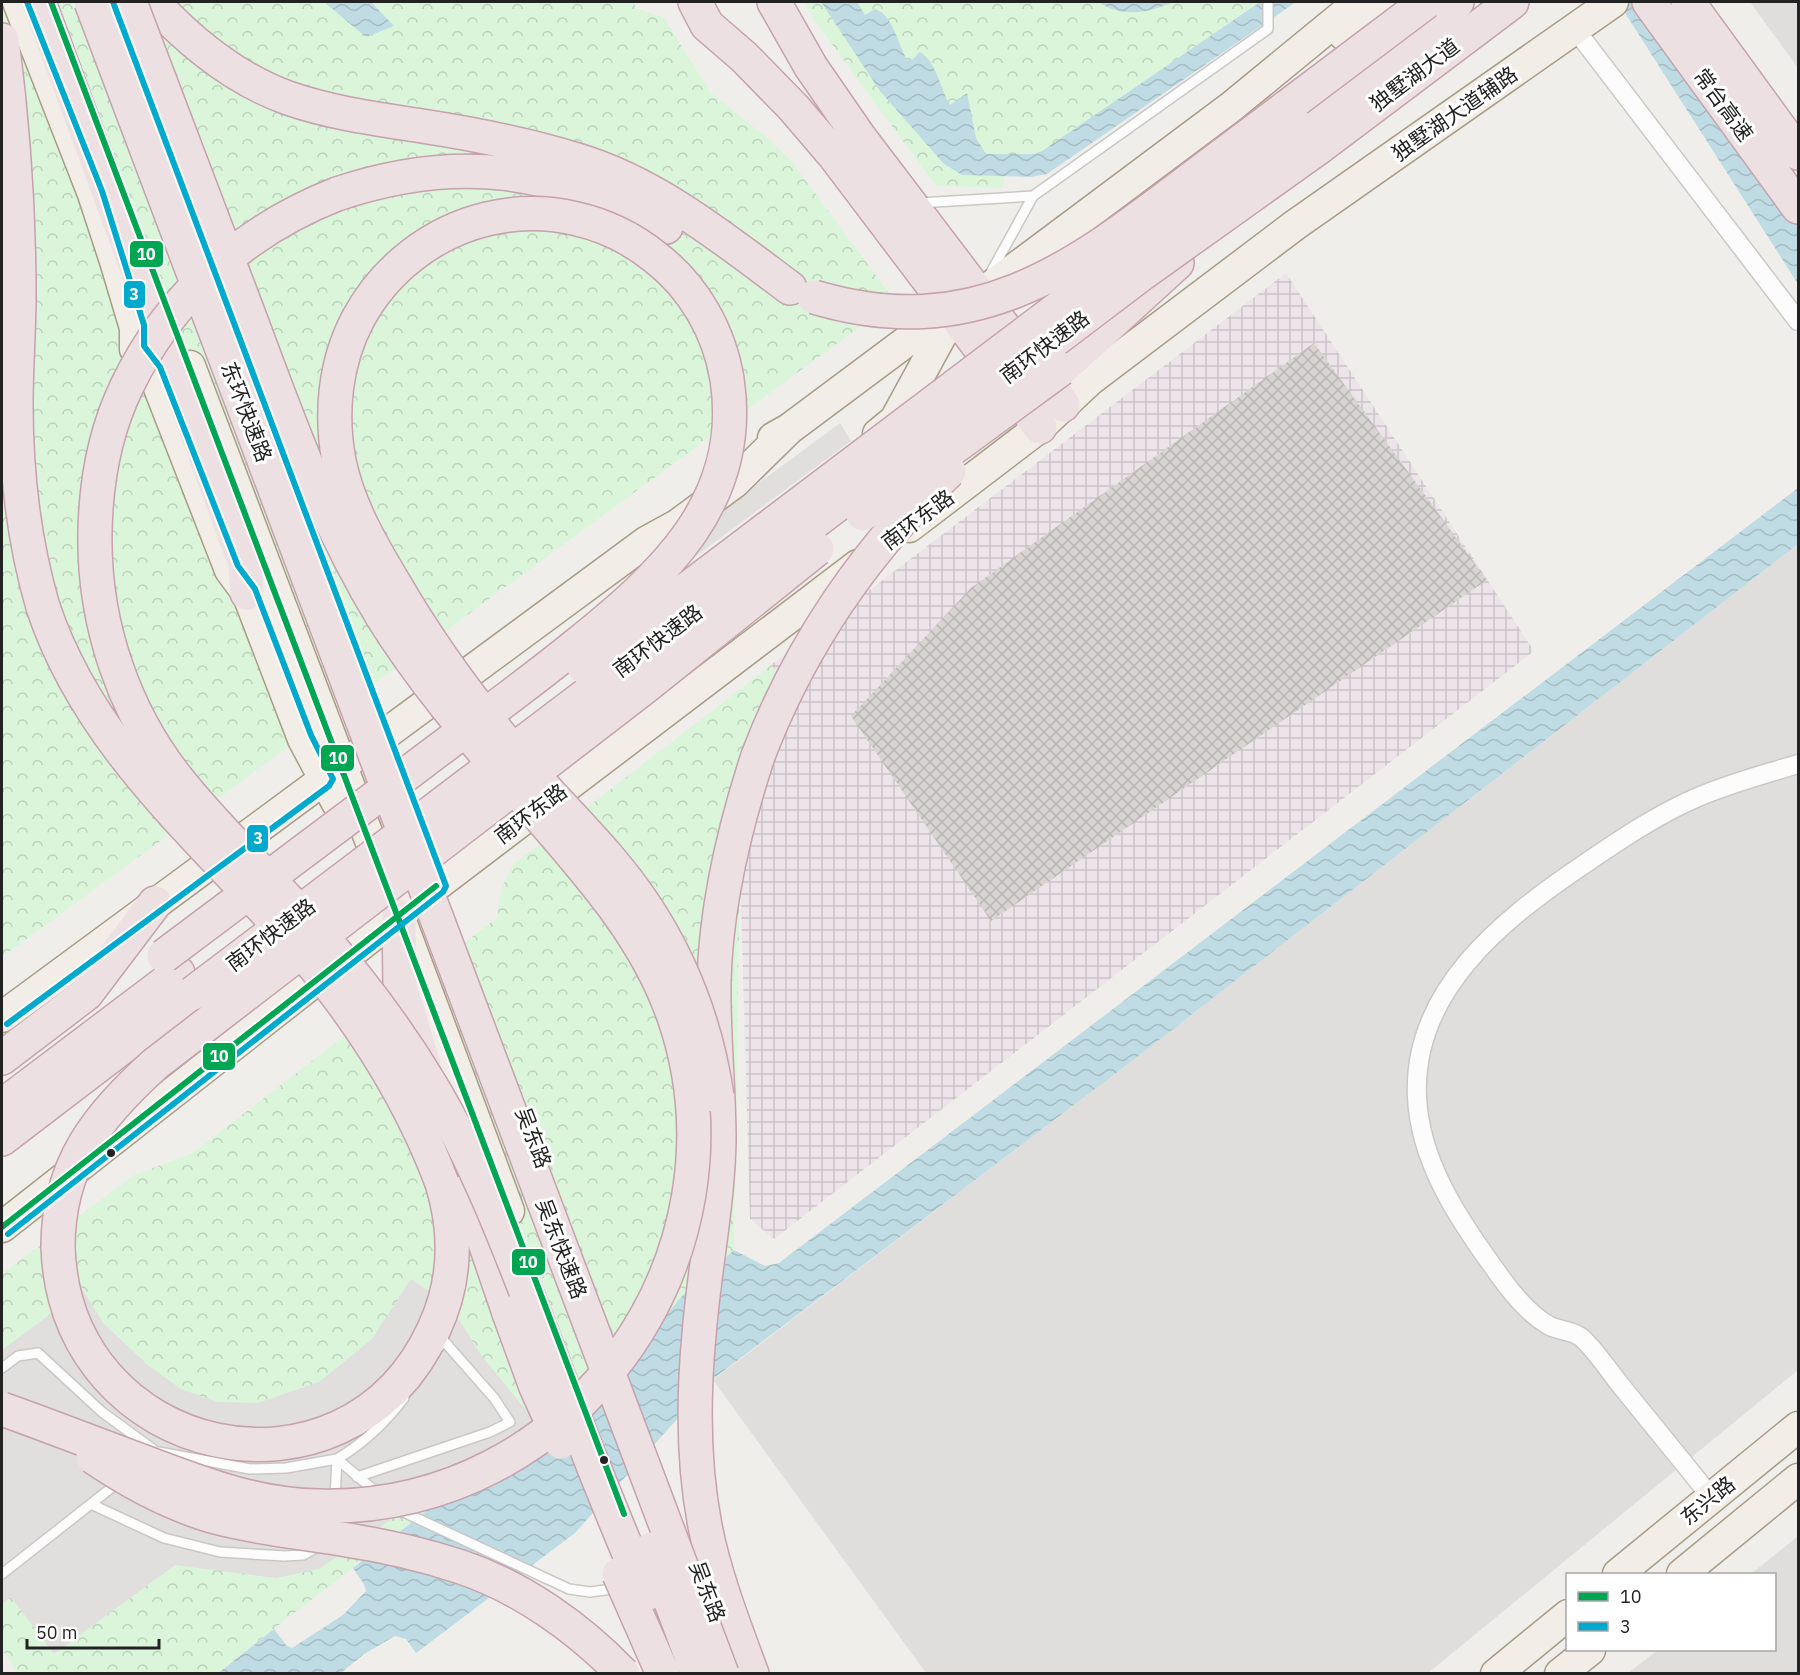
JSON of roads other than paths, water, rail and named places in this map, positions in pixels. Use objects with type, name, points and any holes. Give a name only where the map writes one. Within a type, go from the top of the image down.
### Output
[{"type":"highway","points":[[39,2],[246,564],[247,593]]},
{"type":"highway","name":"东环快速路","points":[[67,2],[382,826]]},
{"type":"highway","name":"东环快速路","points":[[91,2],[382,826]]},
{"type":"highway","points":[[2,1409],[223,1491],[281,1503],[340,1506],[388,1502],[434,1491],[464,1480],[521,1451],[565,1419],[600,1384],[631,1342],[656,1297],[676,1249],[688,1199],[692,1156],[691,1096],[682,1045],[666,996],[644,953],[605,894],[438,698],[409,658],[357,573],[331,523],[284,407],[130,2]]},
{"type":"highway","points":[[153,2],[211,56],[263,87],[289,98],[333,110],[474,134],[579,160],[617,176],[700,222],[790,288]]},
{"type":"highway","points":[[695,2],[707,25],[785,98],[965,305],[1063,405]]},
{"type":"highway","points":[[774,2],[811,66],[909,204],[965,305],[1040,427]]},
{"type":"highway","points":[[677,1674],[600,1486],[520,1277],[474,1168],[448,1114],[417,1062],[365,989],[313,927],[181,784],[155,749],[134,711],[111,650],[101,608],[94,544],[96,500],[103,457],[114,415],[144,353],[170,315],[218,265],[255,236],[315,202],[359,187],[404,176],[449,171],[495,172],[541,178],[586,190],[618,203],[790,288],[852,307],[911,313],[970,306],[1026,289],[1062,271],[1124,229],[1426,2]]},
{"type":"highway","name":"独墅湖大道","points":[[1308,137],[1457,2]]},
{"type":"highway","name":"独墅湖大道","points":[[1308,137],[1512,2]]},
{"type":"highway","name":"常台高速","points":[[1649,2],[1798,207]]},
{"type":"highway","name":"常台高速","points":[[1688,2],[1798,153]]},
{"type":"highway","points":[[1618,3],[1748,140]]},
{"type":"highway","points":[[2,40],[14,134],[18,205],[16,406],[23,509],[33,574],[51,632],[72,675],[102,723],[147,784],[189,833],[293,942],[299,950],[306,957],[319,973],[351,1017],[413,1115],[431,1153],[446,1197],[452,1240],[449,1284],[436,1325],[414,1363],[385,1396],[349,1420],[308,1437],[265,1444],[207,1439],[179,1430],[153,1417],[109,1380],[80,1338],[61,1283],[59,1220],[70,1173],[96,1125],[117,1099],[209,1019],[247,991],[294,955],[303,948],[351,912],[645,687],[794,566],[1061,369]]},
{"type":"highway","name":"南环快速路","points":[[2,1139],[1143,273],[1232,212],[1308,137]]},
{"type":"highway","name":"南环快速路","points":[[2,1106],[1308,137]]},
{"type":"highway","points":[[752,1674],[728,1608],[705,1528],[695,1444],[699,1336],[718,1151],[714,981],[728,861],[746,792],[782,697],[823,626],[878,548],[929,490],[1232,212]]},
{"type":"highway","points":[[2,1079],[249,892],[475,723],[484,716],[494,708],[503,701],[550,666],[651,582],[697,524],[721,469],[727,450],[729,428],[726,376],[721,352],[708,321],[681,281],[657,258],[637,244],[584,220],[535,214],[486,219],[440,237],[406,260],[377,290],[359,317],[341,363],[335,412],[338,456],[350,496],[376,553],[447,668],[479,708],[487,717],[494,727],[531,772],[615,865],[656,923],[676,959],[699,1016],[717,1096]]},
{"type":"highway","points":[[2,506],[16,406]]},
{"type":"highway","name":"吴东快速路","points":[[382,826],[698,1674]]},
{"type":"highway","name":"吴东快速路","points":[[382,826],[723,1674]]},
{"type":"highway","points":[[2,1058],[86,994],[155,903]]},
{"type":"highway","points":[[399,916],[400,986],[406,1013],[509,1313],[537,1387],[663,1674]]},
{"type":"highway","points":[[41,1423],[123,1477],[190,1509],[251,1525],[397,1550],[480,1574],[511,1588],[564,1623],[603,1653],[623,1674]]},
{"type":"main road","points":[[18,2],[108,238],[135,328],[135,349],[152,370],[230,570],[247,593],[303,739],[382,826],[399,916]]},
{"type":"main road","points":[[51,2],[332,773],[399,916],[574,1387],[685,1674]]},
{"type":"main road","name":"吴东路","points":[[104,2],[736,1674]]},
{"type":"main road","points":[[2,1017],[646,542],[687,499],[760,444],[789,429],[915,335],[965,305],[1231,107],[1359,2]]},
{"type":"main road","points":[[1231,107],[1308,61],[1390,2]]},
{"type":"main road","name":"独墅湖大道辅路","points":[[1063,405],[1090,380],[1577,15],[1618,3]]},
{"type":"main road","points":[[382,826],[401,791],[895,420],[965,305]]},
{"type":"main road","name":"南环东路","points":[[2,1227],[437,885],[1040,427],[1063,405]]},
{"type":"main road","name":"东兴路","points":[[1620,1573],[1798,1427]]},
{"type":"main road","name":"东兴路","points":[[1684,1573],[1798,1479]]},
{"type":"main road","points":[[1496,1674],[1566,1617]]},
{"type":"main road","points":[[1560,1674],[1589,1651]]},
{"type":"street","points":[[1577,15],[1798,321]]},
{"type":"street","points":[[1712,1498],[1583,1339],[1540,1320],[1512,1291],[1484,1254],[1445,1193],[1432,1164],[1419,1112],[1417,1074],[1426,1035],[1446,991],[1474,951],[1506,922],[1568,875],[1659,816],[1715,791],[1798,764]]},
{"type":"lane","points":[[965,305],[1033,196],[1268,28],[1268,2]]},
{"type":"lane","points":[[909,204],[1033,196]]},
{"type":"lane","points":[[357,1477],[490,1432],[510,1422],[494,1398],[443,1341],[432,1358]]},
{"type":"lane","points":[[2,1368],[18,1356],[38,1353],[102,1412],[154,1450],[250,1468],[286,1468],[337,1459],[360,1446],[392,1414],[413,1386]]},
{"type":"lane","points":[[2,1574],[93,1504],[154,1450]]},
{"type":"lane","points":[[337,1459],[394,1508],[569,1589],[590,1592],[651,1584],[699,1572]]},
{"type":"lane","points":[[334,1510],[337,1459]]},
{"type":"lane","points":[[93,1504],[164,1538],[220,1552],[303,1555],[323,1544],[330,1528]]},
{"type":"water","points":[[324,2],[371,2],[394,26],[366,37]]},
{"type":"water","points":[[821,2],[857,2],[865,15],[875,9],[881,12],[891,24],[907,60],[912,60],[920,52],[926,57],[938,76],[950,105],[967,93],[976,138],[986,154],[1034,154],[1042,151],[1260,2],[1296,2],[1047,174],[1031,177],[962,175],[944,164],[880,91]]},
{"type":"water","points":[[1099,2],[1173,2],[1155,9],[1126,12],[1107,7]]},
{"type":"water","points":[[1618,2],[1674,2],[1798,198],[1798,284]]},
{"type":"water","points":[[1798,488],[1798,544],[1132,1061],[713,1379],[575,1533],[416,1653],[406,1639],[395,1636],[364,1654],[341,1673],[217,1674],[274,1629],[286,1645],[292,1648],[343,1615],[366,1591],[353,1568],[644,1342],[681,1297],[734,1250],[765,1266],[779,1263]]}]
